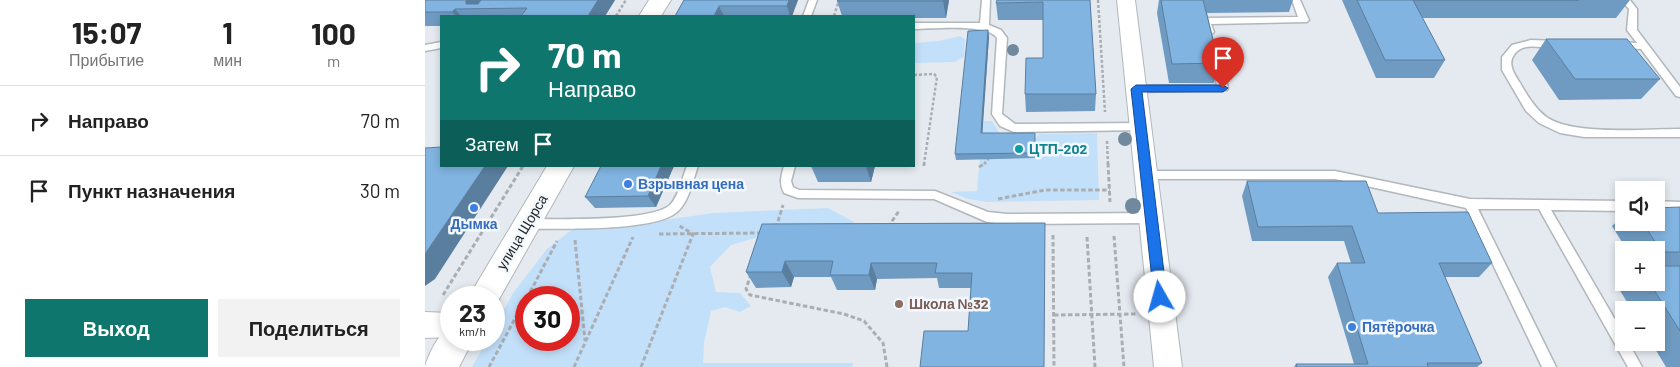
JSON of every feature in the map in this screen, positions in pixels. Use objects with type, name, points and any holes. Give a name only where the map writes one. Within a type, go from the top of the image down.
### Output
[{"type":"main road","points":[[651,15],[660,0]]},
{"type":"main road","name":"улица Щорса","points":[[490,286],[560,167]]},
{"type":"main road","points":[[441,367],[450,351]]},
{"type":"street","points":[[1126,0],[1168,367]]},
{"type":"street","points":[[425,325],[440,325]]},
{"type":"lane","points":[[807,15],[813,0]]},
{"type":"lane","points":[[983,26],[986,0]]},
{"type":"lane","points":[[1136,89],[1223,88],[1206,21],[1304,20],[1296,0]]},
{"type":"lane","points":[[1625,0],[1633,9],[1632,30],[1642,46],[1680,94]]},
{"type":"lane","points":[[915,26],[983,26],[998,32],[1002,38],[997,114],[1000,120],[1007,125],[1014,128],[1141,128]]},
{"type":"lane","points":[[1568,44],[1531,43],[1515,47],[1507,57],[1507,70],[1530,108],[1543,120],[1564,130],[1584,133],[1680,133]]},
{"type":"lane","points":[[425,48],[440,45]]},
{"type":"lane","points":[[1605,45],[1642,46]]},
{"type":"lane","points":[[526,224],[621,221],[662,216],[674,208],[693,167]]},
{"type":"lane","points":[[790,167],[785,181],[788,190],[798,194],[935,195],[964,209],[987,217],[1007,219],[1151,218]]},
{"type":"lane","points":[[1146,175],[1335,175],[1470,204],[1615,206]]},
{"type":"lane","points":[[1470,204],[1549,367]]},
{"type":"lane","points":[[1542,204],[1635,367]]},
{"type":"lane","points":[[1665,206],[1680,207]]},
{"type":"path","points":[[617,15],[626,0]]},
{"type":"path","points":[[834,15],[839,0]]},
{"type":"path","points":[[1098,0],[1111,218],[1124,367]]},
{"type":"path","points":[[915,75],[934,74],[937,77],[924,166]]},
{"type":"path","points":[[979,167],[986,163],[1007,125]]},
{"type":"path","points":[[449,286],[522,167]]},
{"type":"path","points":[[775,232],[788,190]]},
{"type":"path","points":[[964,209],[1022,193],[1045,190],[1110,190]]},
{"type":"path","points":[[662,216],[693,234]]},
{"type":"path","points":[[654,234],[763,235],[781,231]]},
{"type":"path","points":[[885,231],[895,231]]},
{"type":"path","points":[[1053,231],[1054,367]]},
{"type":"path","points":[[575,234],[585,342]]},
{"type":"path","points":[[574,367],[634,234],[625,234]]},
{"type":"path","points":[[641,367],[693,234]]},
{"type":"path","points":[[1053,237],[1062,237]]},
{"type":"path","points":[[1079,237],[1088,237],[1095,367]]},
{"type":"path","points":[[752,272],[747,290],[751,295],[844,314],[864,321],[883,343],[887,367]]},
{"type":"path","points":[[1054,315],[1140,314]]},
{"type":"path","points":[[489,367],[515,319]]},
{"type":"shaded area","points":[[960,36],[965,39],[964,57],[954,62],[915,63],[915,43],[939,41]]},
{"type":"shaded area","points":[[983,121],[992,121],[1003,139],[1035,139],[1039,134],[1097,133],[1099,200],[987,202],[968,199],[951,192],[977,191]]},
{"type":"shaded area","points":[[828,208],[854,222],[841,231],[793,239],[755,238],[731,245],[710,267],[716,292],[740,293],[751,306],[740,312],[725,307],[711,311],[704,343],[703,363],[853,363],[852,367],[472,367],[481,351],[505,351],[505,308],[515,290],[515,351],[580,351],[580,286],[518,286],[547,249],[574,228],[602,229],[713,213]]},
{"type":"building","points":[[425,0],[467,0],[466,4],[478,4],[481,0],[598,0],[589,15],[522,15],[527,8],[455,9],[452,12],[425,12]]},
{"type":"building","points":[[684,0],[789,0],[787,6],[719,6],[714,15],[676,15]]},
{"type":"building","points":[[943,0],[943,1],[837,1]]},
{"type":"building","points":[[997,0],[1090,0],[1096,94],[1025,94],[1026,58],[1043,58],[1043,2],[996,3]]},
{"type":"building","points":[[1161,0],[1203,0],[1219,63],[1172,64]]},
{"type":"building","points":[[1357,0],[1413,0],[1445,60],[1385,60]]},
{"type":"building","points":[[988,30],[981,133],[1035,133],[1035,153],[955,154],[968,31]]},
{"type":"building","points":[[1546,39],[1627,39],[1660,79],[1575,79]]},
{"type":"building","points":[[440,147],[440,167],[484,167],[425,254],[425,148]]},
{"type":"building","points":[[600,167],[661,167],[648,196],[585,197]]},
{"type":"building","points":[[1247,181],[1366,181],[1378,213],[1468,212],[1492,263],[1439,263],[1482,363],[1427,363],[1428,367],[1297,367],[1296,364],[1368,364],[1337,263],[1365,263],[1352,226],[1258,227]]},
{"type":"building","points":[[1680,207],[1680,252],[1665,252],[1665,241],[1655,241],[1648,231],[1665,231],[1665,208]]},
{"type":"building","points":[[1045,223],[1044,367],[920,367],[924,331],[968,331],[972,273],[935,273],[937,263],[871,263],[869,275],[830,275],[833,261],[785,261],[782,272],[746,272],[762,224]]},
{"type":"building","points":[[1665,266],[1680,266],[1680,331],[1665,307],[1665,301],[1661,301],[1655,291],[1665,291]]},
{"type":"place","name":"ЦТП-202","points":[[1019,149]]},
{"type":"place","name":"Взрывная цена","points":[[628,184]]},
{"type":"place","name":"Дымка","points":[[474,208]]},
{"type":"place","name":"Школа №32","points":[[899,304]]},
{"type":"place","name":"Пятёрочка","points":[[1352,327]]},
{"type":"route","points":[[1160,297],[1136,89],[1223,88]]}]
